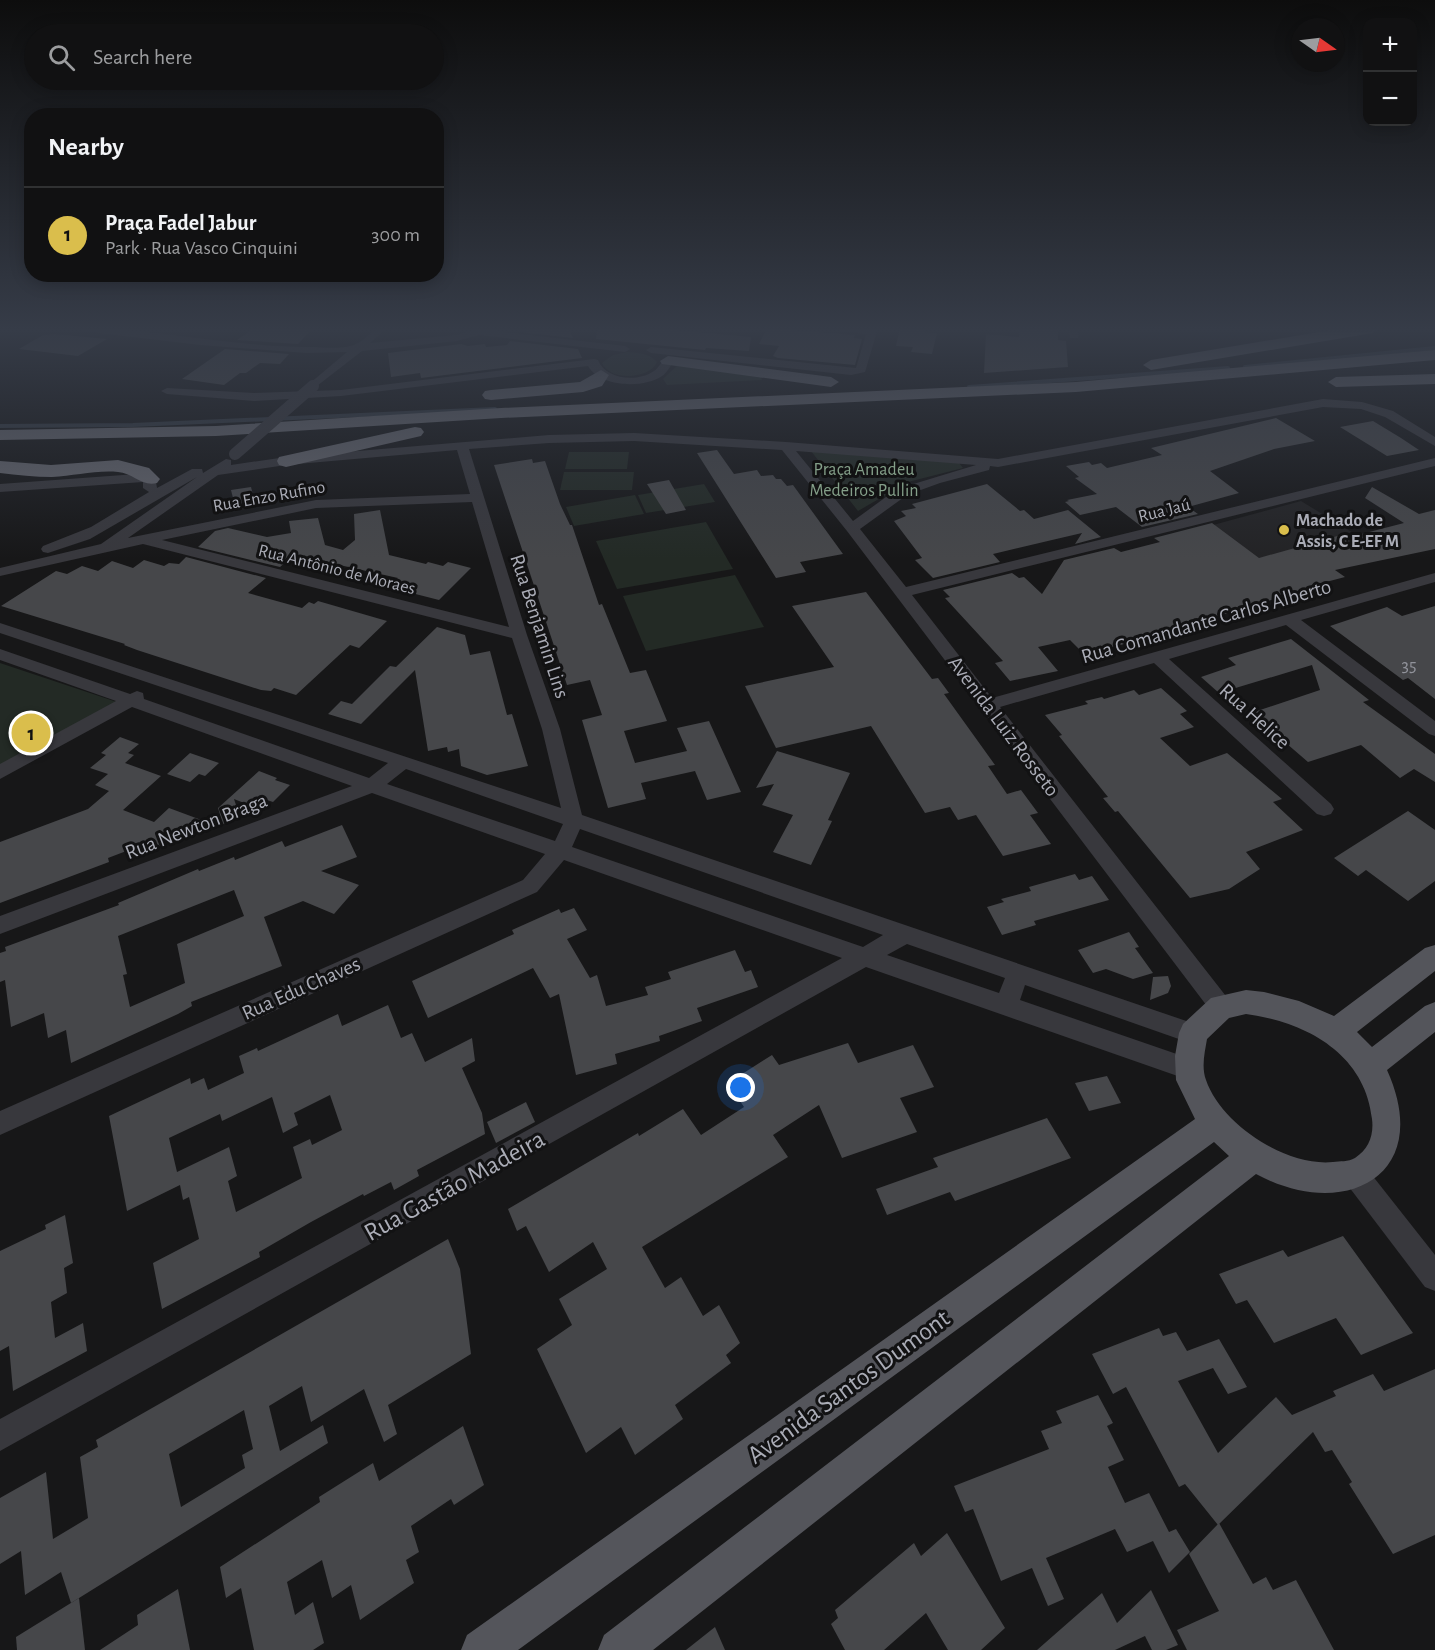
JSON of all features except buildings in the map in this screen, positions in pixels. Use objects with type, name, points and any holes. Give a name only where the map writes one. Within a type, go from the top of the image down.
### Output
[{"type":"highway","points":[[220,412],[345,405]]},
{"type":"highway","points":[[0,435],[216,430],[678,405]]},
{"type":"highway","points":[[286,461],[501,413]]},
{"type":"highway","points":[[33,417],[136,416]]},
{"type":"highway","points":[[0,467],[48,471],[106,466],[129,467],[145,473],[150,479]]},
{"type":"main road","points":[[1335,1032],[1435,956]]},
{"type":"main road","points":[[1246,1002],[1276,1005],[1306,1015],[1335,1032],[1369,1066],[1384,1092],[1390,1118],[1388,1142],[1376,1161],[1356,1174],[1325,1179],[1289,1173],[1254,1156],[1233,1141],[1215,1122],[1197,1095],[1189,1069],[1193,1033],[1221,1008],[1246,1002]]},
{"type":"main road","points":[[1369,1066],[1435,1015]]},
{"type":"main road","name":"Avenida Santos Dumont","points":[[482,1650],[1215,1122]]},
{"type":"main road","points":[[619,1650],[1254,1156]]},
{"type":"street","points":[[0,572],[106,547],[217,471],[291,405]]},
{"type":"street","points":[[852,528],[902,492],[935,480],[998,463],[1312,405]]},
{"type":"street","points":[[1349,405],[1362,406],[1389,414],[1435,442]]},
{"type":"street","points":[[217,471],[286,461],[462,446],[549,439],[634,437],[786,446],[998,463]]},
{"type":"street","name":"Rua Benjamin Lins","points":[[462,446],[519,635],[551,729],[574,820]]},
{"type":"street","name":"Avenida Luiz Rosseto","points":[[786,446],[903,593],[1221,1008]]},
{"type":"street","points":[[0,558],[68,544],[113,522],[169,487],[235,454]]},
{"type":"street","name":"Rua Jaú","points":[[903,593],[1435,462]]},
{"type":"street","points":[[0,488],[108,478],[150,479],[151,486],[139,504]]},
{"type":"street","name":"Rua Enzo Rufino","points":[[106,547],[316,504],[478,498]]},
{"type":"street","name":"Rua Antônio de Moraes","points":[[146,540],[519,635]]},
{"type":"street","name":"Rua Comandante Carlos Alberto","points":[[988,705],[1435,577]]},
{"type":"street","points":[[1289,619],[1435,730]]},
{"type":"street","points":[[0,628],[403,761],[1193,1033]]},
{"type":"street","points":[[0,654],[372,786],[1189,1069]]},
{"type":"street","name":"Rua Helice","points":[[1156,656],[1324,809]]},
{"type":"street","points":[[0,772],[132,702],[159,681]]},
{"type":"street","name":"Rua Newton Braga","points":[[0,925],[372,786],[403,761]]},
{"type":"street","name":"Rua Edu Chaves","points":[[0,1123],[530,886],[560,851],[574,820]]},
{"type":"street","name":"Rua Gastão Madeira","points":[[0,1436],[907,933]]},
{"type":"street","points":[[1006,1006],[1018,971]]},
{"type":"street","points":[[1356,1174],[1435,1277]]},
{"type":"shaded area","name":"Machado de Assis, C E-EF M","points":[[1301,501],[1355,534],[1262,562],[1213,525]]},
{"type":"green space","name":"Praça Amadeu Medeiros Pullin","points":[[811,451],[959,463],[963,468],[908,482],[858,511]]},
{"type":"green space","points":[[569,452],[629,452],[627,469],[565,469]]},
{"type":"green space","points":[[564,472],[634,472],[632,490],[560,490]]},
{"type":"green space","points":[[704,484],[715,502],[646,513],[638,495]]},
{"type":"green space","points":[[635,495],[644,514],[574,526],[566,507]]},
{"type":"green space","points":[[706,522],[733,569],[617,589],[596,541]]},
{"type":"green space","points":[[735,575],[764,627],[646,651],[623,596]]},
{"type":"green space","points":[[0,663],[117,702],[0,768]]},
{"type":"waterway","points":[[0,426],[133,425],[495,409]]},
{"type":"place","name":"Machado de Assis, C E-EF M","points":[[1284,530]]},
{"type":"place","name":"Praça Fadel Jabur","points":[[31,733]]}]
